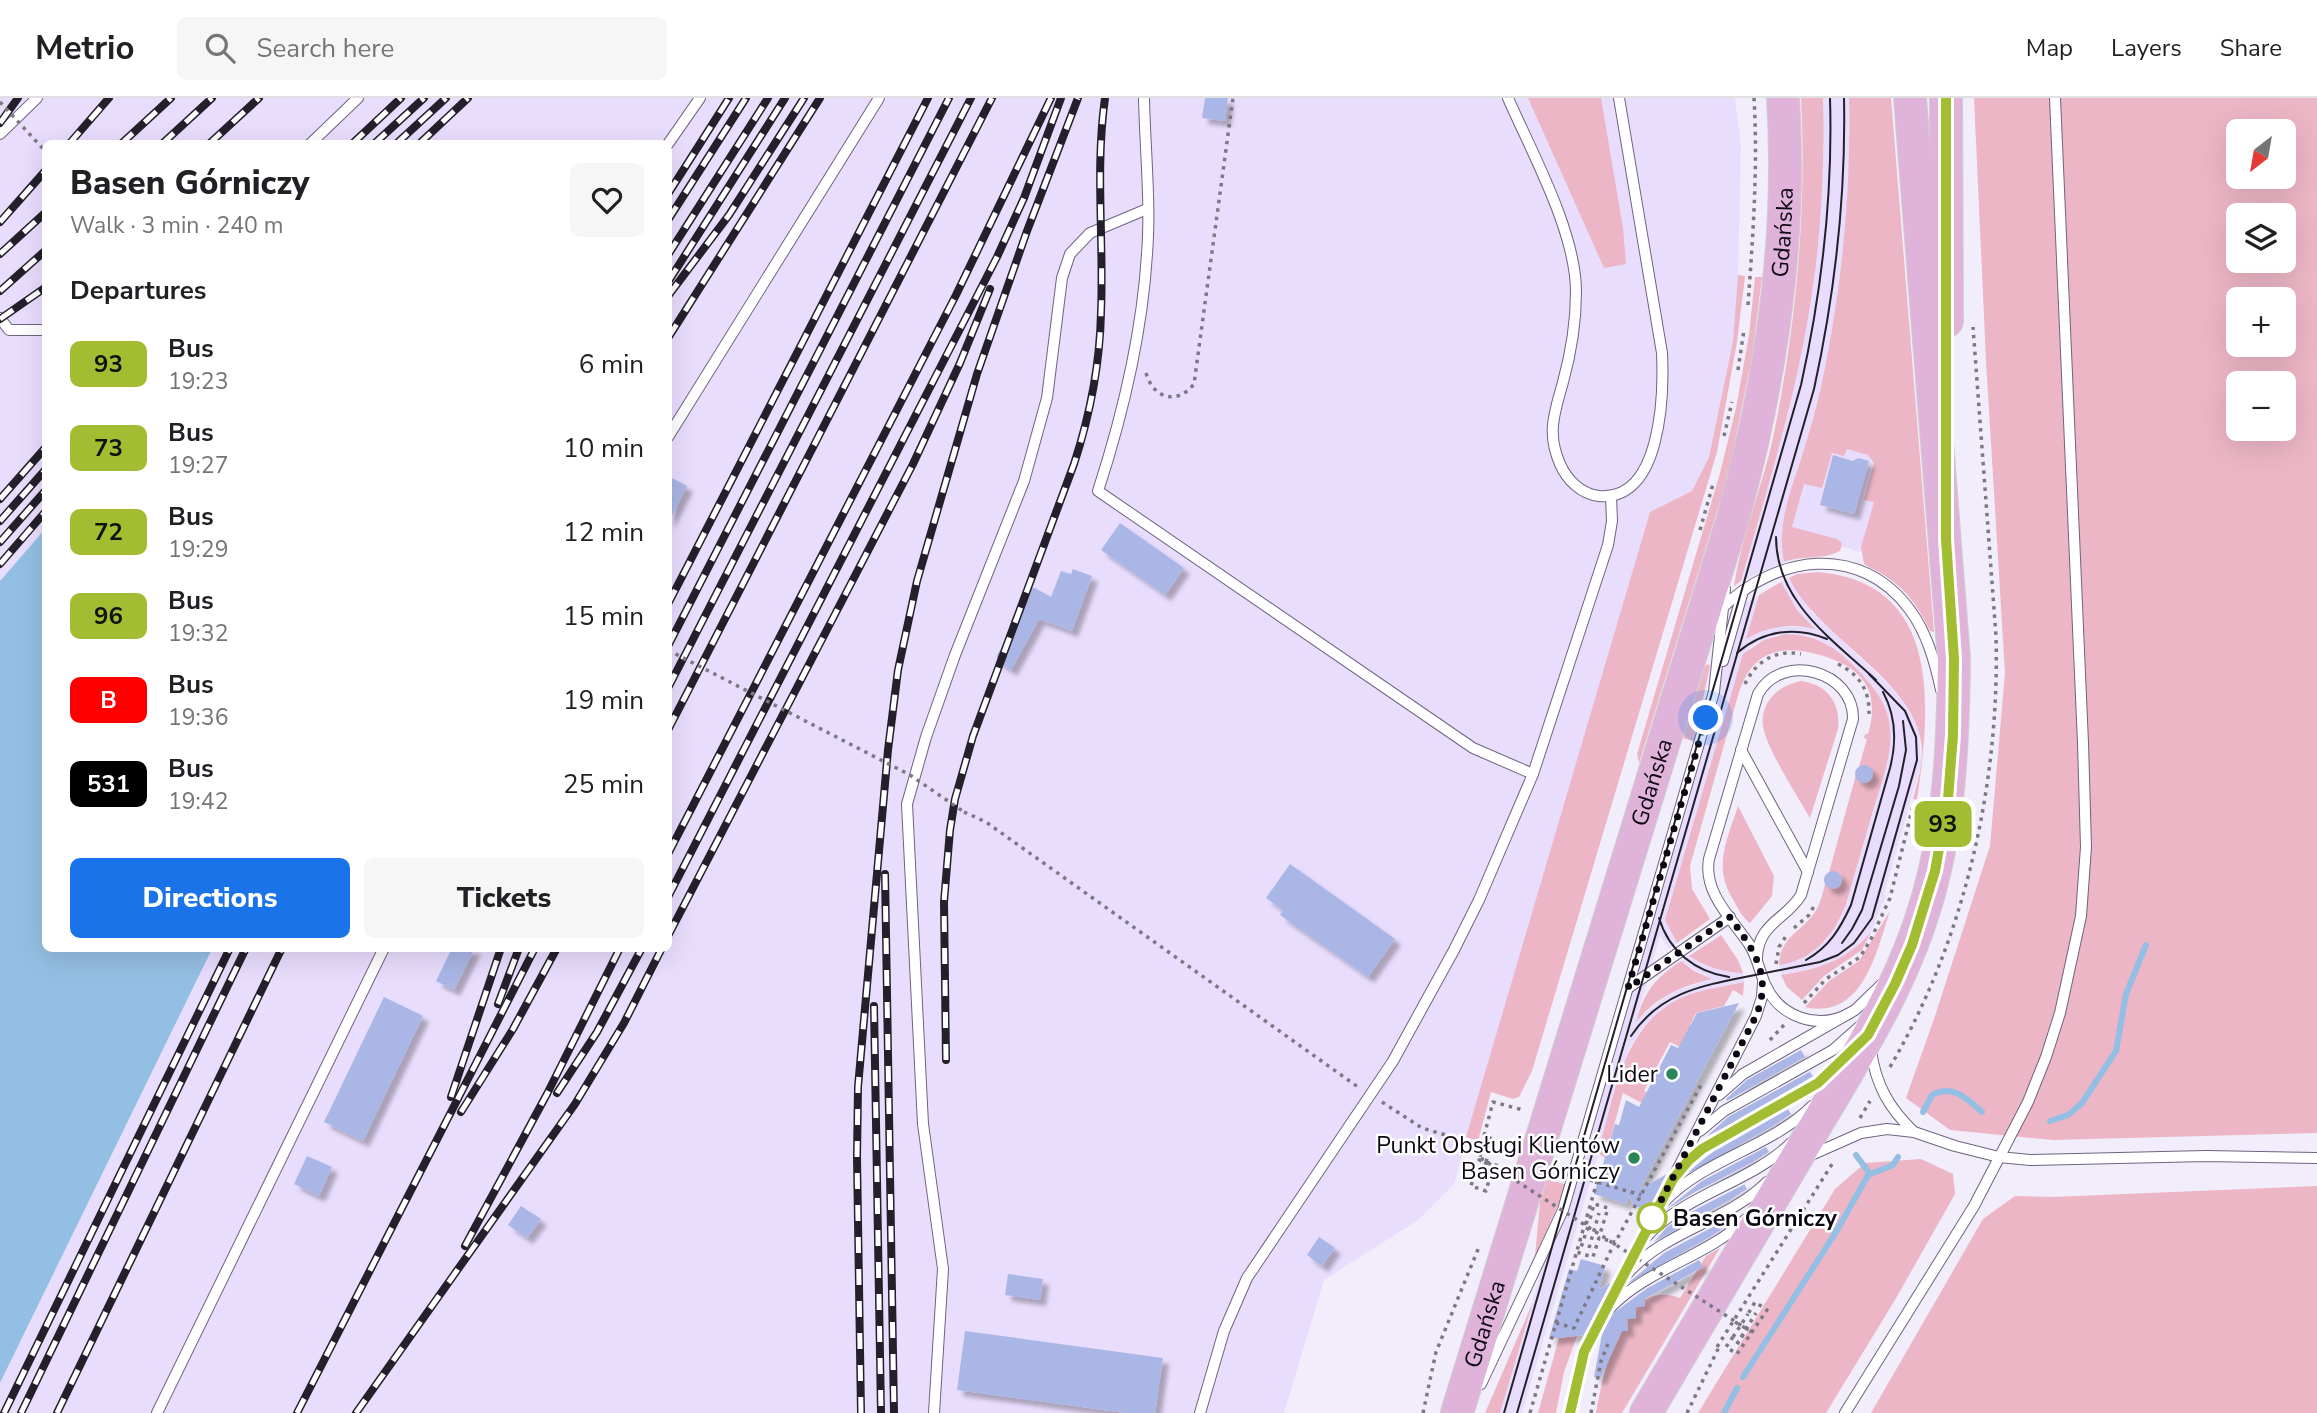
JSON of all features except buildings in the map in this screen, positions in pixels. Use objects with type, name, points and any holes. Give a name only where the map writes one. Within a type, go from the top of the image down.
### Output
[{"type":"main road","name":"Gdańska","points":[[1469,1402],[1684,675],[1729,480],[1767,374],[1776,307],[1784,199],[1783,98]]},
{"type":"main road","points":[[1646,1413],[1846,1073],[1859,1024],[1888,999],[1925,909],[1935,871],[1948,799],[1953,735],[1954,659],[1910,98]]},
{"type":"main road","points":[[1946,98],[1946,539]]},
{"type":"lane","points":[[0,134],[37,98]]},
{"type":"lane","points":[[314,140],[358,98]]},
{"type":"lane","points":[[671,140],[700,98]]},
{"type":"lane","points":[[672,431],[879,98]]},
{"type":"lane","points":[[1144,98],[1147,209],[1144,292],[1133,365],[1113,445],[1098,491],[1473,748],[1533,774]]},
{"type":"lane","points":[[1508,98],[1562,225],[1575,277],[1576,313],[1572,343],[1553,414],[1552,433],[1555,448],[1560,464],[1570,480],[1582,491],[1596,496],[1611,496],[1634,486],[1645,467],[1657,428],[1663,387],[1662,353],[1619,98]]},
{"type":"lane","points":[[1845,1413],[1959,1230],[2028,1102],[2060,1013],[2081,916],[2086,847],[2055,98]]},
{"type":"lane","points":[[934,1413],[943,1269],[923,1124],[907,804],[926,737],[955,655],[1024,481],[1047,398],[1062,278],[1070,254],[1090,233],[1147,209]]},
{"type":"lane","points":[[0,318],[9,330],[42,330]]},
{"type":"lane","points":[[1714,692],[1731,542],[1729,480]]},
{"type":"lane","points":[[1193,1413],[1201,1409],[1230,1314],[1247,1278],[1393,1061],[1454,950],[1501,851],[1533,774],[1608,545],[1612,521],[1611,496]]},
{"type":"lane","points":[[1684,675],[1703,633],[1723,607],[1743,591],[1776,572],[1814,562],[1857,569],[1877,579],[1894,593],[1910,610],[1919,625],[1933,660],[1947,726],[1950,774]]},
{"type":"lane","points":[[1466,1413],[1560,1219],[1743,591]]},
{"type":"lane","points":[[1757,958],[1758,948],[1766,931],[1775,919],[1796,903],[1803,890],[1851,728],[1853,709],[1842,688],[1826,677],[1797,669],[1779,673],[1766,682],[1758,694],[1707,870],[1710,886],[1757,958],[1774,999],[1798,1018],[1859,1024]]},
{"type":"lane","points":[[1741,750],[1808,872]]},
{"type":"lane","points":[[1628,988],[1730,917]]},
{"type":"lane","points":[[157,1413],[382,952]]},
{"type":"lane","points":[[1670,1184],[1682,1167],[1699,1151],[1818,1083],[1905,962]]},
{"type":"lane","points":[[1570,1413],[1580,1362],[1758,1011],[1763,990],[1762,974]]},
{"type":"lane","points":[[1688,1149],[1700,1132],[1717,1116],[1837,1047],[1888,999]]},
{"type":"lane","points":[[1859,1024],[1879,1086],[1889,1105],[1914,1132]]},
{"type":"lane","points":[[1706,1112],[1721,1092],[1739,1077],[1859,1024]]},
{"type":"lane","points":[[1651,1220],[1666,1199],[1684,1184],[1796,1121],[1846,1073]]},
{"type":"lane","points":[[1633,1255],[1648,1235],[1666,1219],[1774,1158],[1825,1110]]},
{"type":"lane","points":[[1615,1290],[1630,1270],[1648,1254],[1752,1195],[1821,1149],[1873,1130],[1914,1132],[1999,1157],[2030,1160],[2206,1156],[2317,1158]]},
{"type":"lane","points":[[1597,1325],[1612,1305],[1627,1292],[1730,1233],[1792,1166]]},
{"type":"path","points":[[1133,365],[1146,372],[1149,384],[1158,393],[1171,397],[1187,393],[1194,383],[1233,98]]},
{"type":"path","points":[[1748,308],[1756,192],[1754,98]]},
{"type":"path","points":[[0,102],[42,148]]},
{"type":"path","points":[[1737,374],[1745,321]]},
{"type":"path","points":[[1723,440],[1732,401]]},
{"type":"path","points":[[1697,538],[1729,480]]},
{"type":"path","points":[[672,652],[910,775],[964,812],[986,822],[1370,1096],[1422,1128],[1483,1144]]},
{"type":"path","points":[[1741,693],[1755,668],[1770,656],[1793,652],[1811,656]]},
{"type":"path","points":[[1831,662],[1850,671],[1864,686],[1870,707],[1868,722]]},
{"type":"path","points":[[1801,1004],[1826,979],[1860,957],[1871,939],[1890,898],[1913,806]]},
{"type":"path","points":[[1777,971],[1776,958],[1782,941],[1809,915],[1816,901]]},
{"type":"path","points":[[1687,1413],[1722,1342],[1849,1138],[1892,1063]]},
{"type":"path","points":[[1556,1323],[1574,1328],[1615,1242],[1707,1074]]},
{"type":"path","points":[[1481,1181],[1493,1139],[1484,1136],[1493,1102],[1525,1111]]},
{"type":"path","points":[[1483,1144],[1471,1186],[1486,1191],[1493,1166]]},
{"type":"path","points":[[1483,1144],[1479,1157],[1486,1162],[1587,1224],[1599,1236],[1746,1329]]},
{"type":"path","points":[[1479,1160],[1507,1169]]},
{"type":"path","points":[[1590,1180],[1641,1195]]},
{"type":"path","points":[[1530,1413],[1556,1323],[1587,1224],[1594,1204],[1608,1208],[1593,1257],[1579,1253],[1587,1224],[1597,1182]]},
{"type":"path","points":[[1589,1248],[1599,1213]]},
{"type":"path","points":[[1599,1236],[1615,1242]]},
{"type":"path","points":[[1662,1286],[1682,1274]]},
{"type":"path","points":[[1755,1303],[1767,1310],[1737,1354],[1726,1347],[1740,1325],[1755,1303]]},
{"type":"path","points":[[1737,1345],[1756,1313]]},
{"type":"path","points":[[1735,1322],[1752,1332]]},
{"type":"path","points":[[1591,1413],[1601,1361],[1611,1336]]},
{"type":"shaded area","points":[[0,98],[1735,98],[1741,147],[1738,275],[1733,341],[1709,457],[1692,491],[1650,512],[1454,1184],[1418,1220],[1324,1280],[1284,1413],[0,1413],[0,1383],[211,952],[672,952],[672,140],[42,140],[42,532],[0,581]]},
{"type":"shaded area","points":[[1528,98],[1601,98],[1623,228],[1626,264],[1604,268]]},
{"type":"shaded area","points":[[1801,98],[1823,98],[1817,259],[1803,346],[1779,448],[1741,581],[1734,586],[1773,438],[1794,311],[1801,226]]},
{"type":"shaded area","points":[[1823,98],[1849,98],[1849,176],[1835,315],[1819,395],[1782,529],[1784,562],[1741,581],[1788,413],[1809,311],[1820,222]]},
{"type":"shaded area","points":[[1849,98],[1891,98],[1934,632],[1930,631],[1918,608],[1902,589],[1864,564],[1861,547],[1874,502],[1864,500],[1874,463],[1868,455],[1847,449],[1844,456],[1832,453],[1822,488],[1804,484],[1792,527],[1837,539],[1842,543],[1840,551],[1827,556],[1784,562],[1784,515],[1818,401],[1837,297],[1847,198]]},
{"type":"shaded area","points":[[1974,98],[2317,98],[2317,1133],[2053,1140],[1950,1130],[1906,1098],[1990,846],[2005,673],[1986,361]]},
{"type":"shaded area","points":[[1738,275],[1745,276],[1737,342],[1717,452],[1532,1071],[1519,1097],[1513,1099],[1491,1092],[1478,1141],[1466,1137],[1650,512],[1692,491],[1709,457],[1733,341]]},
{"type":"shaded area","points":[[1755,277],[1762,277],[1752,357],[1728,476],[1639,763],[1637,754],[1720,473],[1736,408],[1749,335]]},
{"type":"shaded area","points":[[1817,426],[1890,450],[1861,552],[1788,532]]},
{"type":"shaded area","points":[[1819,572],[1860,582],[1889,600],[1908,626],[1920,657],[1925,691],[1925,728],[1917,800],[1913,799],[1922,751],[1917,726],[1905,704],[1887,682],[1822,621],[1803,600],[1789,578],[1797,574]]},
{"type":"shaded area","points":[[1789,578],[1813,613],[1900,696],[1912,713],[1919,731],[1921,764],[1884,895],[1886,896],[1871,932],[1848,954],[1827,965],[1781,975],[1779,965],[1811,953],[1827,939],[1839,922],[1887,764],[1890,730],[1875,688],[1828,644],[1795,634],[1777,635],[1757,643],[1750,647],[1665,920],[1677,943],[1669,949],[1660,936],[1636,1020],[1669,994],[1711,979],[1681,961],[1689,956],[1719,970],[1743,973],[1744,982],[1702,991],[1663,1008],[1641,1030],[1630,1047],[1522,1413],[1500,1413],[1695,742],[1730,612],[1759,595],[1747,637],[1779,626],[1814,628],[1797,610],[1781,582]]},
{"type":"shaded area","points":[[1781,582],[1797,610],[1815,629],[1780,627],[1746,639],[1759,595]]},
{"type":"shaded area","points":[[1785,634],[1805,636],[1822,642],[1845,657],[1858,670],[1884,704],[1889,721],[1890,744],[1883,778],[1846,904],[1836,926],[1812,952],[1779,965],[1787,941],[1817,908],[1826,881],[1828,886],[1839,884],[1838,875],[1832,873],[1828,876],[1856,775],[1859,780],[1864,781],[1869,779],[1871,774],[1863,767],[1858,770],[1871,718],[1870,693],[1857,674],[1835,660],[1806,652],[1780,651],[1760,659],[1752,667],[1739,692],[1690,866],[1692,889],[1710,919],[1677,943],[1665,920],[1743,654],[1764,640]]},
{"type":"shaded area","points":[[1705,666],[1710,666],[1694,741],[1683,738]]},
{"type":"shaded area","points":[[1801,681],[1818,686],[1830,696],[1838,720],[1838,729],[1810,818],[1776,759],[1763,726],[1765,709],[1773,696],[1785,686]]},
{"type":"shaded area","points":[[1738,806],[1774,876],[1772,896],[1750,923],[1737,907],[1724,877],[1726,842]]},
{"type":"shaded area","points":[[1890,911],[1872,963],[1854,993],[1841,1003],[1825,1008],[1805,1007],[1829,981],[1859,961]]},
{"type":"shaded area","points":[[1871,932],[1862,950],[1824,976],[1802,1000],[1787,987],[1781,975],[1808,970],[1841,957]]},
{"type":"shaded area","points":[[1721,935],[1738,960],[1743,973],[1714,968],[1689,956]]},
{"type":"shaded area","points":[[1681,961],[1694,971],[1712,979],[1690,985],[1661,999],[1636,1022],[1652,987],[1664,973]]},
{"type":"shaded area","points":[[1744,982],[1743,996],[1733,990],[1724,1006],[1696,1013],[1690,1025],[1708,1034],[1692,1053],[1670,1042],[1644,1091],[1659,1099],[1653,1109],[1623,1093],[1605,1158],[1598,1153],[1623,1065],[1645,1026],[1661,1010],[1681,998]]},
{"type":"shaded area","points":[[1921,1159],[1953,1174],[1955,1194],[1895,1300],[1826,1413],[1698,1413],[1835,1189],[1865,1163]]},
{"type":"shaded area","points":[[1547,1179],[1567,1185],[1535,1256],[1540,1202]]},
{"type":"shaded area","points":[[2317,1186],[2317,1413],[1871,1413],[1983,1219],[2015,1196],[2052,1197]]},
{"type":"shaded area","points":[[1720,1248],[1622,1413],[1596,1413],[1610,1353],[1629,1314],[1643,1301],[1659,1295],[1680,1298],[1706,1256]]},
{"type":"shaded area","points":[[1533,1302],[1500,1413],[1485,1413]]},
{"type":"shaded area","points":[[1577,1336],[1564,1372],[1556,1413],[1538,1413],[1559,1338]]},
{"type":"water","points":[[42,532],[42,952],[211,952],[0,1383],[0,581]]},
{"type":"waterway","points":[[2050,1121],[2068,1115],[2082,1103],[2116,1051],[2126,994],[2146,945]]},
{"type":"waterway","points":[[1923,1112],[1932,1095],[1946,1091],[1959,1094],[1982,1112]]},
{"type":"waterway","points":[[1856,1155],[1870,1174]]},
{"type":"waterway","points":[[1832,1230],[1836,1232],[1868,1175],[1893,1165],[1898,1157]]},
{"type":"waterway","points":[[1743,1377],[1836,1232]]},
{"type":"waterway","points":[[1724,1413],[1737,1388]]},
{"type":"tram line","points":[[1504,1413],[1801,385],[1815,314],[1828,206],[1830,98]]},
{"type":"tram line","points":[[1517,1413],[1814,389],[1838,245],[1844,98]]},
{"type":"tram line","points":[[1776,537],[1779,560],[1796,600],[1825,634],[1876,680]]},
{"type":"tram line","points":[[1737,653],[1758,639],[1780,632],[1804,632],[1827,639]]},
{"type":"tram line","points":[[1631,1036],[1654,1010],[1681,994],[1712,984],[1820,962],[1838,955],[1854,943],[1872,918],[1917,760],[1916,737],[1905,711],[1869,674]]},
{"type":"tram line","points":[[1806,960],[1833,937],[1851,905],[1892,758],[1893,719],[1883,692]]},
{"type":"tram line","points":[[1842,943],[1862,910],[1899,786],[1906,750],[1903,721]]},
{"type":"tram line","points":[[1659,918],[1669,940],[1685,958],[1705,970],[1729,977]]},
{"type":"railway","points":[[0,123],[18,98]]},
{"type":"railway","points":[[72,140],[109,98]]},
{"type":"railway","points":[[125,140],[171,98]]},
{"type":"railway","points":[[166,140],[212,98]]},
{"type":"railway","points":[[213,140],[259,98]]},
{"type":"railway","points":[[356,140],[401,98]]},
{"type":"railway","points":[[378,140],[424,98]]},
{"type":"railway","points":[[400,140],[446,98]]},
{"type":"railway","points":[[423,140],[468,98]]},
{"type":"railway","points":[[672,188],[729,98]]},
{"type":"railway","points":[[672,214],[746,98]]},
{"type":"railway","points":[[672,249],[768,98]]},
{"type":"railway","points":[[672,276],[785,98]]},
{"type":"railway","points":[[672,291],[729,215],[804,98]]},
{"type":"railway","points":[[672,332],[820,98]]},
{"type":"railway","points":[[672,596],[928,98]]},
{"type":"railway","points":[[672,638],[949,98]]},
{"type":"railway","points":[[672,680],[971,98]]},
{"type":"railway","points":[[672,722],[992,98]]},
{"type":"railway","points":[[672,846],[956,295],[1051,98]]},
{"type":"railway","points":[[672,889],[997,257],[1024,198],[1061,98]]},
{"type":"railway","points":[[861,1413],[858,1087],[888,750],[898,670],[917,581],[977,374],[1027,231],[1078,98]]},
{"type":"railway","points":[[946,1060],[944,902],[955,799],[973,736],[1074,464],[1093,389],[1099,351],[1102,285],[1100,178],[1105,98]]},
{"type":"railway","points":[[0,222],[42,175]]},
{"type":"railway","points":[[0,254],[42,216]]},
{"type":"railway","points":[[0,291],[42,254]]},
{"type":"railway","points":[[672,928],[913,464],[960,363],[990,289]]},
{"type":"railway","points":[[0,319],[42,290]]},
{"type":"railway","points":[[0,499],[42,452]]},
{"type":"railway","points":[[0,521],[42,474]]},
{"type":"railway","points":[[0,542],[42,495]]},
{"type":"railway","points":[[0,564],[42,516]]},
{"type":"railway","points":[[885,874],[894,1413]]},
{"type":"railway","points":[[4,1413],[228,952]]},
{"type":"railway","points":[[21,1413],[244,952]]},
{"type":"railway","points":[[57,1413],[280,952]]},
{"type":"railway","points":[[451,1097],[500,952]]},
{"type":"railway","points":[[498,1004],[518,952]]},
{"type":"railway","points":[[297,1413],[533,952]]},
{"type":"railway","points":[[461,1112],[513,1029],[555,952]]},
{"type":"railway","points":[[465,1246],[547,1094],[618,952]]},
{"type":"railway","points":[[557,1093],[597,1032],[640,952]]},
{"type":"railway","points":[[356,1413],[575,1104],[624,1023],[660,952]]},
{"type":"railway","points":[[874,1006],[881,1413]]},
{"type":"bus line","name":"93","points":[[1570,1413],[1584,1352],[1673,1179],[1702,1149],[1818,1083],[1868,1035],[1895,984],[1925,909],[1948,799],[1953,735],[1954,659],[1946,539],[1946,98]]},
{"type":"place","name":"Lider","points":[[1672,1074]]},
{"type":"place","name":"Punkt Obsługi Klientów Basen Górniczy","points":[[1634,1158]]},
{"type":"place","name":"Basen Górniczy","points":[[1652,1218]]},
{"type":"route","points":[[1652,1218],[1651,1220],[1756,1016],[1763,990],[1757,958],[1730,917],[1628,988],[1706,718]]}]
